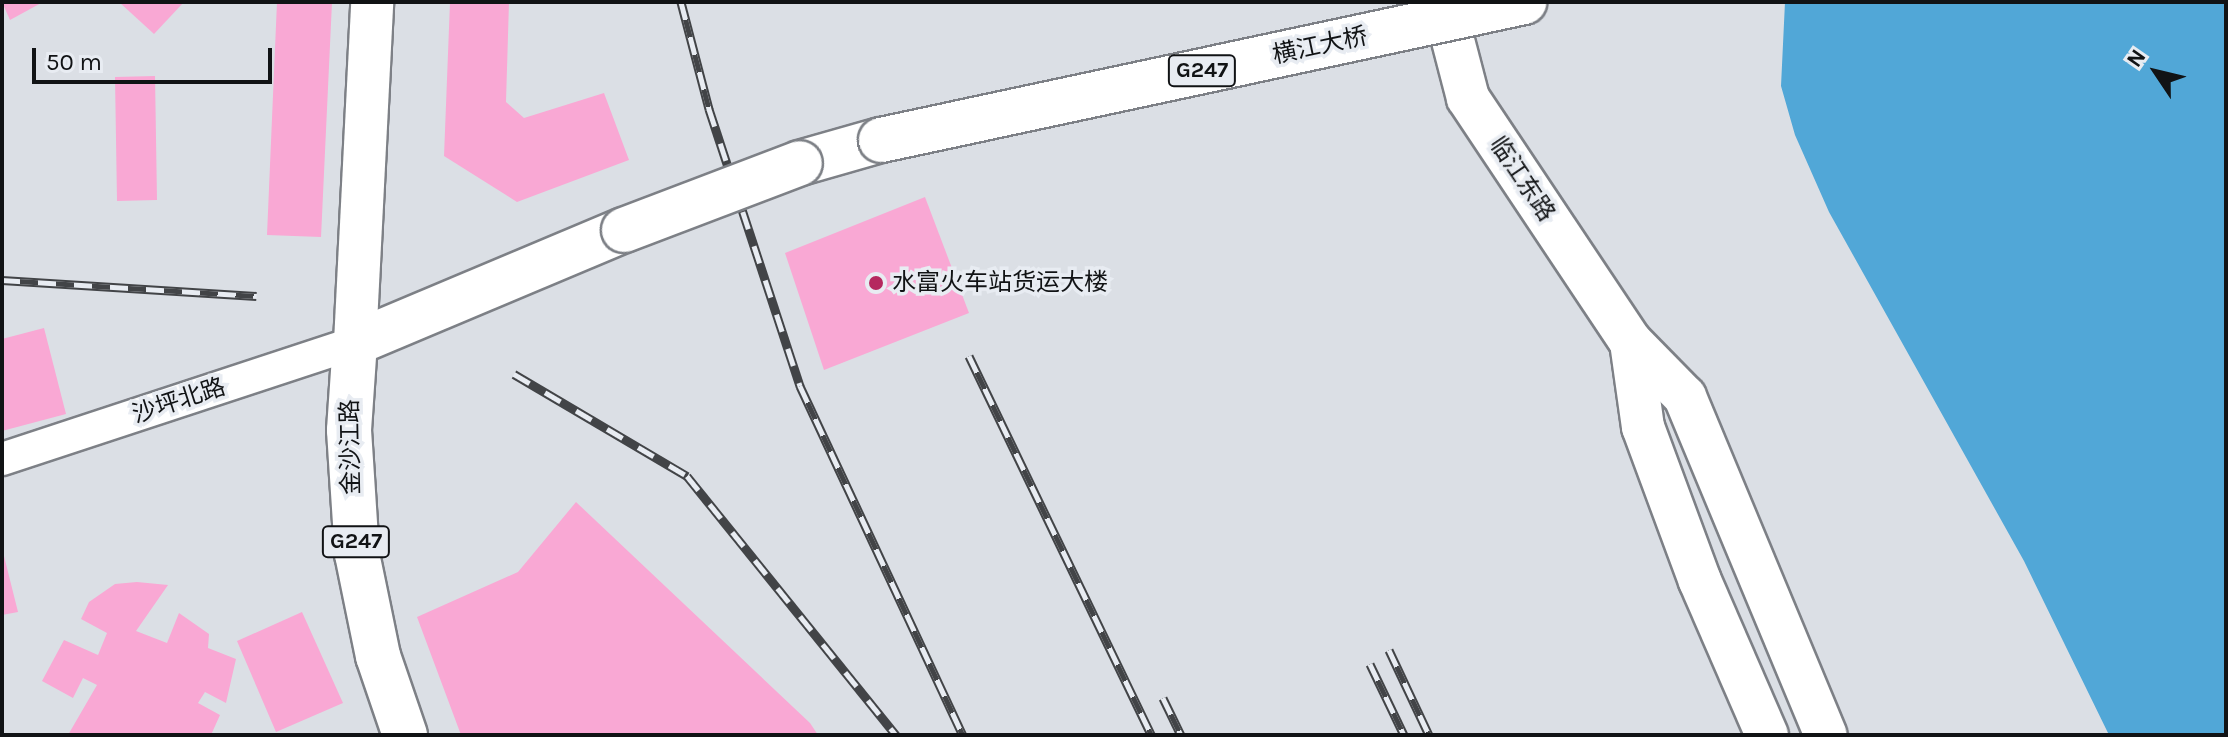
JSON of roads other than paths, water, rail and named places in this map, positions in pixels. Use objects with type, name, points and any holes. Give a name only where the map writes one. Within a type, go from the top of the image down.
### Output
[{"type":"highway","name":"横江大桥","points":[[355,343],[624,230],[800,163],[881,140],[1524,2]]},
{"type":"highway","name":"金沙江路","points":[[355,343],[349,430],[357,554],[378,656],[405,735]]},
{"type":"main road","points":[[355,343],[372,2]]},
{"type":"main road","name":"临江东路","points":[[1443,2],[1468,98],[1631,342]]},
{"type":"main road","points":[[1631,342],[1643,427],[1700,581],[1767,735]]},
{"type":"main road","points":[[1631,342],[1685,397],[1826,735]]},
{"type":"street","name":"沙坪北路","points":[[2,459],[355,343]]},
{"type":"water","points":[[1785,2],[2226,2],[2226,735],[2109,735],[2024,561],[1829,212],[1795,135],[1781,86]]},
{"type":"railway","points":[[681,2],[709,109],[800,386],[963,735]]},
{"type":"railway","points":[[2,280],[256,296]]},
{"type":"railway","points":[[969,356],[1151,735]]},
{"type":"railway","points":[[514,374],[687,476],[896,735]]},
{"type":"railway","points":[[1389,650],[1429,735]]},
{"type":"railway","points":[[1370,664],[1404,735]]},
{"type":"railway","points":[[1163,698],[1181,735]]},
{"type":"place","name":"水富火车站货运大楼","points":[[876,283]]}]
